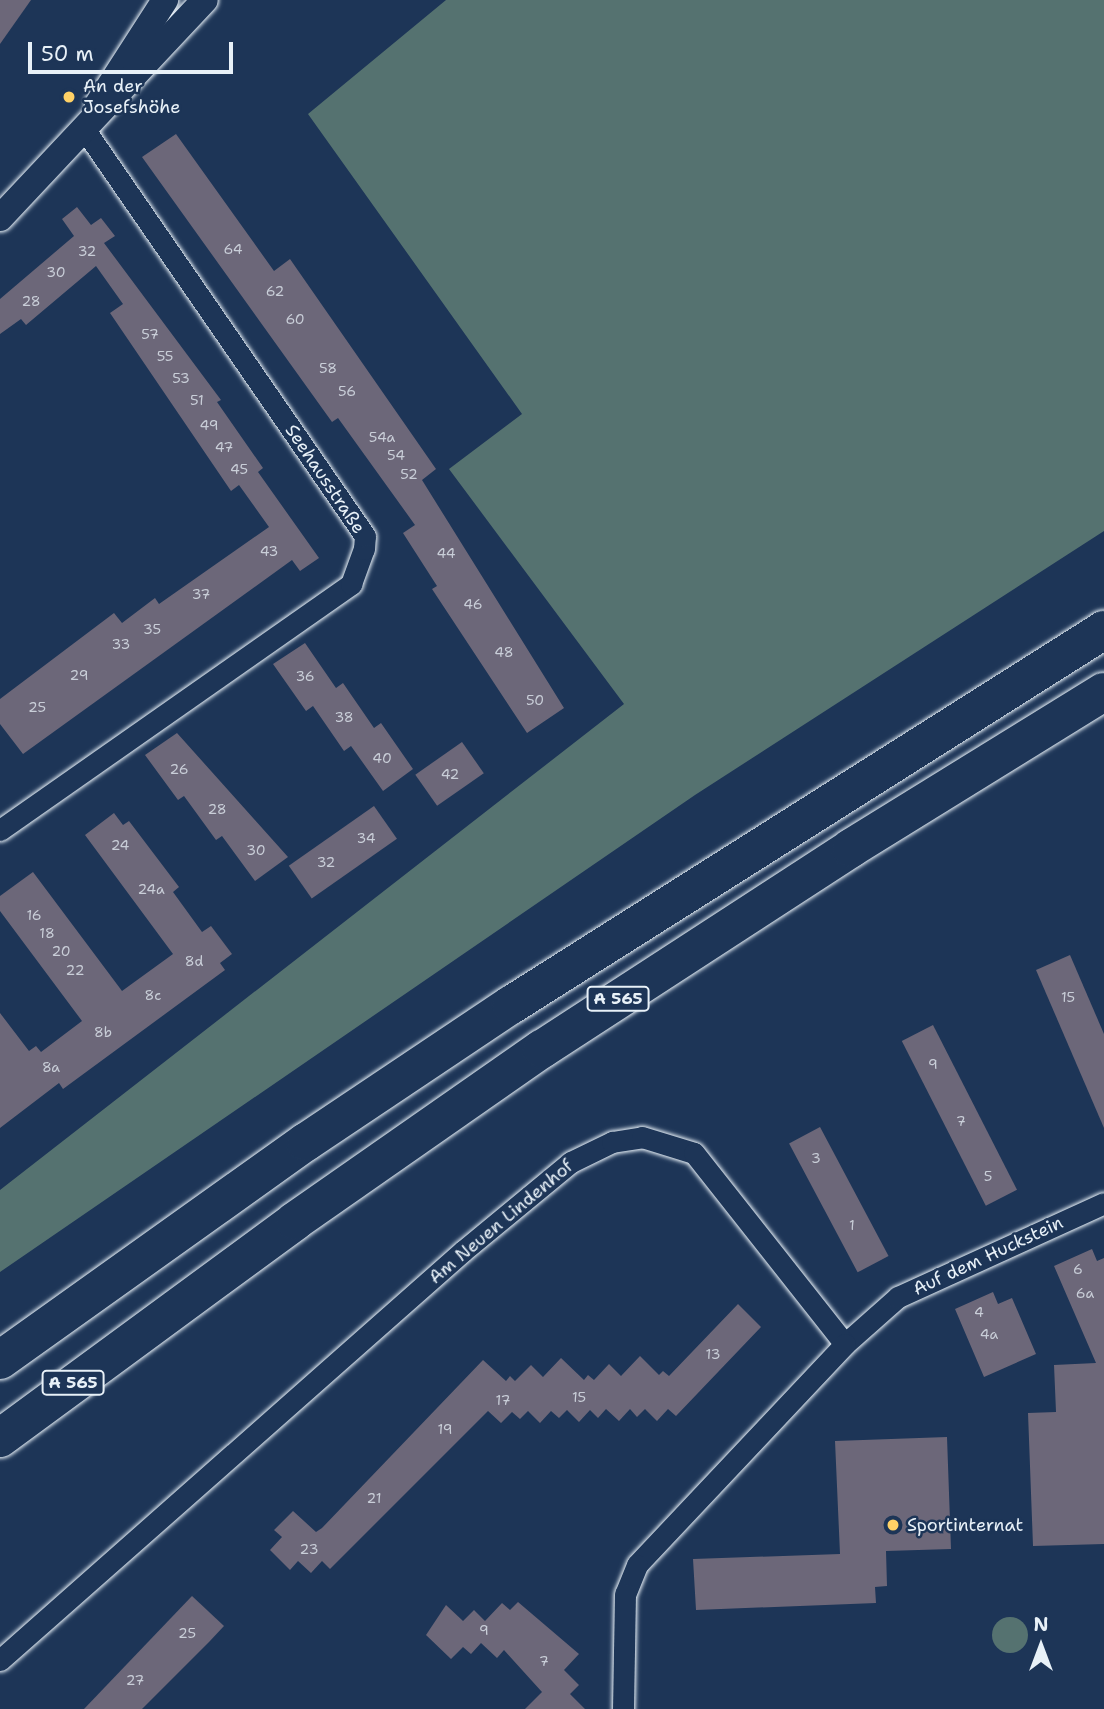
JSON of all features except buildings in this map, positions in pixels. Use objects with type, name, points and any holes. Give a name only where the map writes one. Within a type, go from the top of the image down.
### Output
[{"type":"highway","name":"A 565","points":[[0,1360],[306,1142],[511,1005],[1104,630]]},
{"type":"highway","name":"A 565","points":[[0,1438],[542,1049],[862,840],[1104,692]]},
{"type":"street","points":[[86,131],[109,81],[165,0]]},
{"type":"street","points":[[0,218],[86,131],[205,0]]},
{"type":"street","name":"Seehausstraße","points":[[0,830],[351,584],[364,549],[365,536],[86,131]]},
{"type":"street","name":"Am Neuen Lindenhof","points":[[0,1660],[463,1251],[571,1162],[612,1142],[642,1137],[694,1153],[845,1344]]},
{"type":"street","name":"Auf dem Huckstein","points":[[845,1344],[898,1297],[1104,1203]]},
{"type":"street","points":[[623,1709],[625,1594],[637,1565],[845,1344]]},
{"type":"green space","points":[[446,0],[1104,0],[1104,531],[695,795],[0,1272],[0,1190],[624,704],[449,469],[522,414],[308,114]]},
{"type":"green space","points":[[1010,1617],[1023,1622],[1028,1635],[1023,1648],[1010,1653],[997,1648],[992,1635],[997,1622]]},
{"type":"place","name":"An der Josefshöhe","points":[[69,97]]},
{"type":"place","name":"Sportinternat","points":[[893,1525]]}]
